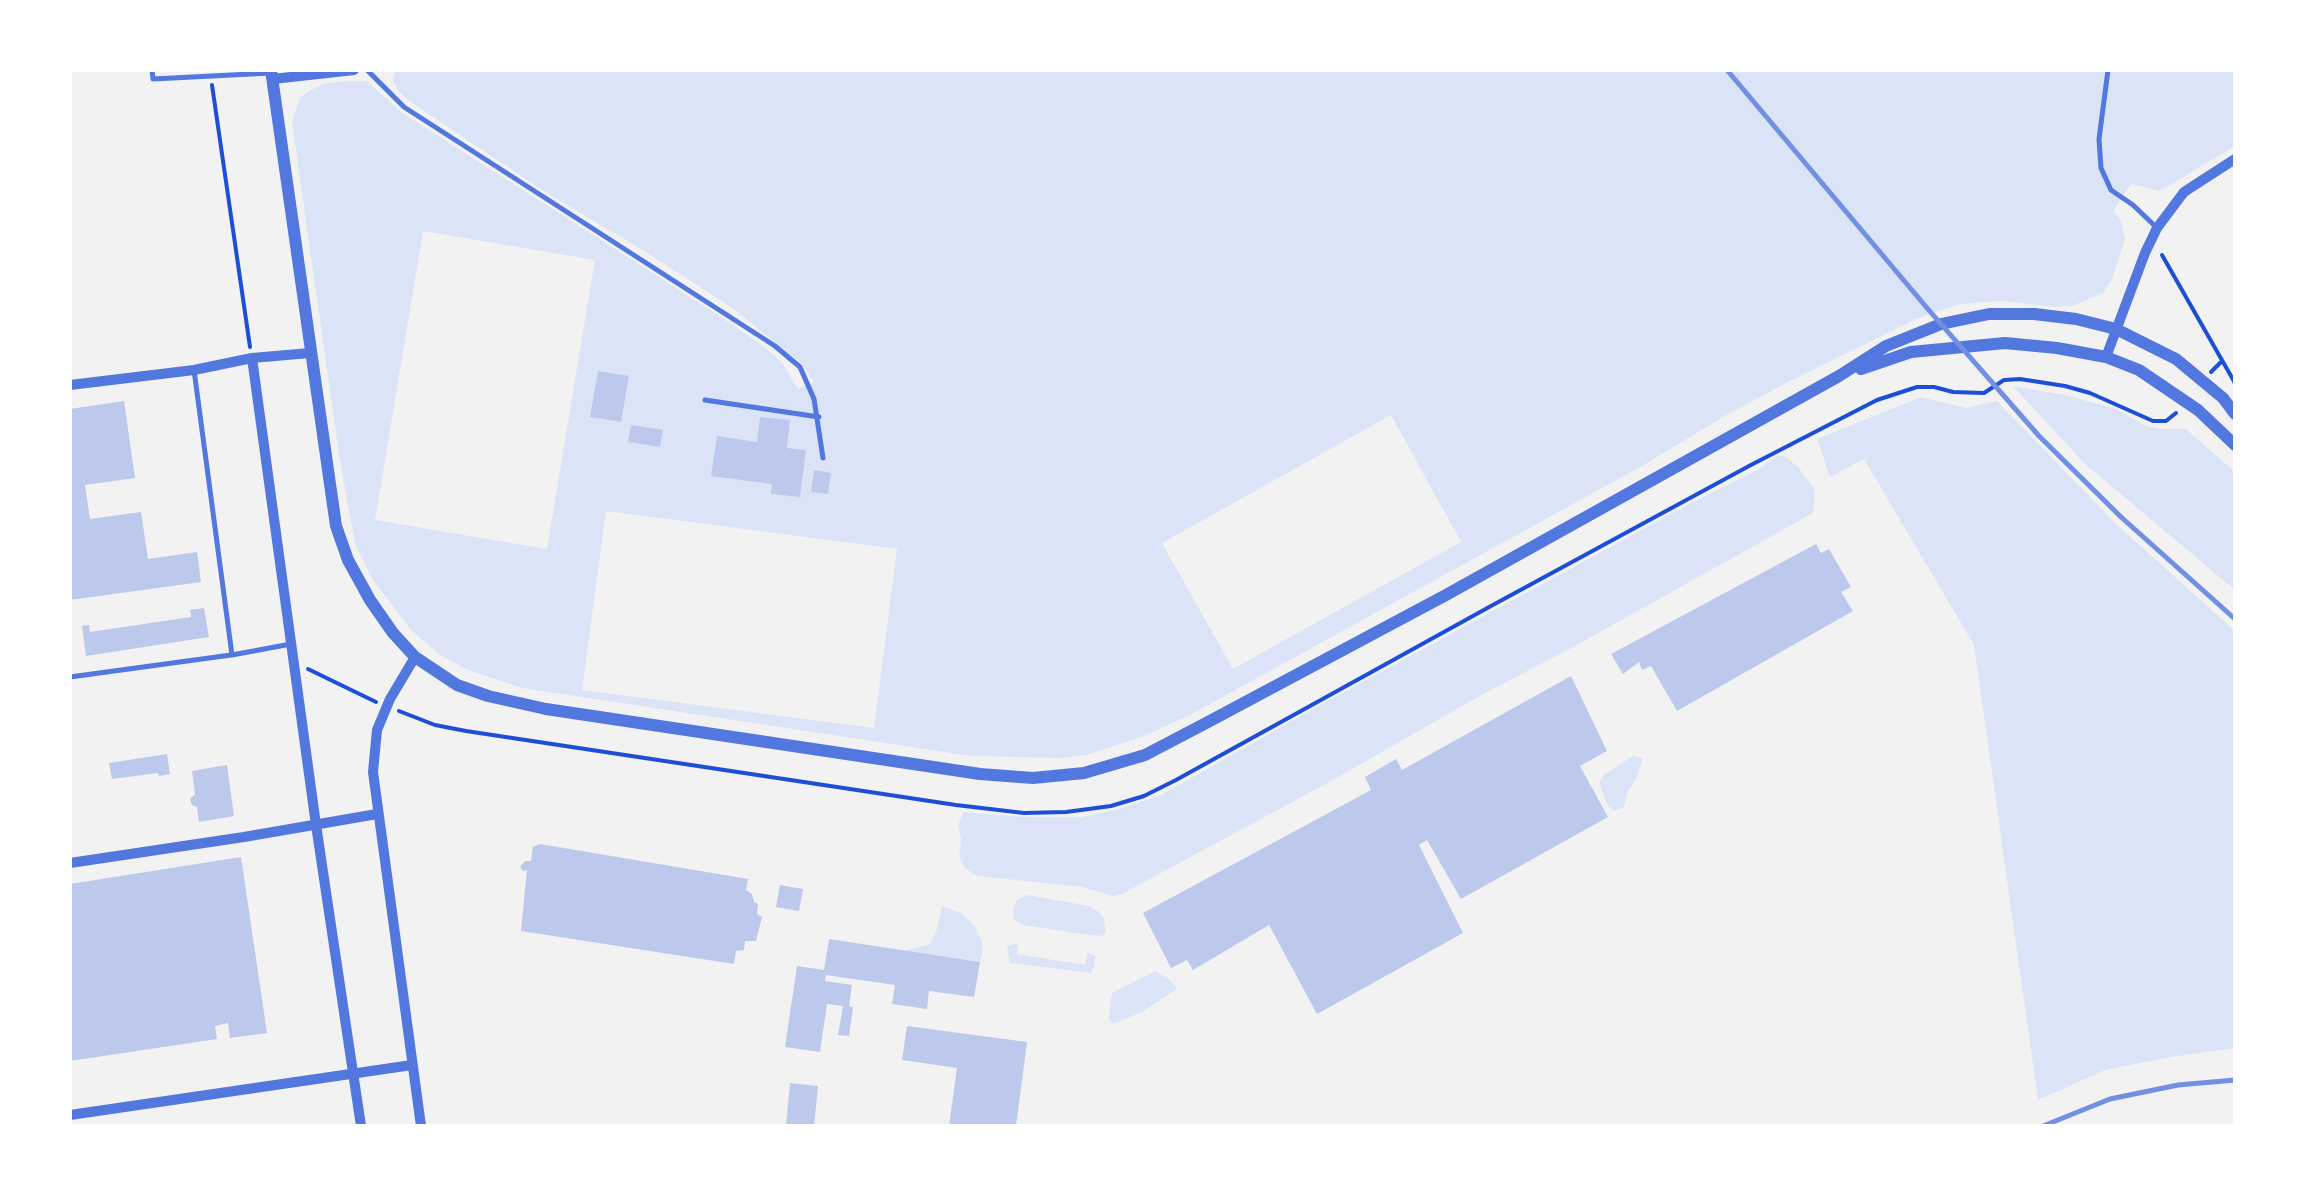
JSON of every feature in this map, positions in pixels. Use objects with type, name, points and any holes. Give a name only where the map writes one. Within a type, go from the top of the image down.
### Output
[{"type":"street","points":[[354,70],[272,74],[336,526],[348,560],[370,600],[415,657],[457,685],[546,709],[980,774],[1033,778],[1084,773],[1145,755],[1208,722],[1446,595],[1886,346],[1941,324],[1988,314],[2034,314],[2116,329],[2176,359],[2204,380],[2235,414]]},
{"type":"street","points":[[2106,358],[2155,233],[2184,192],[2235,159]]},
{"type":"street","points":[[1839,376],[1912,352],[2005,343],[2057,348],[2106,358],[2139,370],[2198,410],[2235,445]]},
{"type":"street","points":[[70,386],[310,353]]},
{"type":"street","points":[[252,358],[361,1126]]},
{"type":"street","points":[[415,657],[386,706],[377,730],[373,772],[421,1126]]},
{"type":"street","points":[[70,863],[378,814]]},
{"type":"street","points":[[70,1115],[412,1065]]},
{"type":"lane","points":[[152,70],[153,79],[272,74]]},
{"type":"lane","points":[[367,70],[404,107],[775,346],[800,367],[814,399],[823,458]]},
{"type":"lane","points":[[2108,70],[2099,139],[2101,168],[2111,190],[2133,206],[2155,233]]},
{"type":"lane","points":[[194,370],[232,655]]},
{"type":"lane","points":[[705,400],[818,417]]},
{"type":"lane","points":[[70,677],[292,644]]},
{"type":"path","points":[[211,76],[252,358]]},
{"type":"path","points":[[2155,233],[2235,383]]},
{"type":"path","points":[[2204,380],[2222,361]]},
{"type":"path","points":[[294,658],[310,671],[386,706],[435,725],[466,731],[1024,813],[1111,806],[1176,780],[1877,400],[1917,388],[1984,393],[2004,380],[2020,380],[2090,393],[2152,421],[2166,422],[2185,402]]},
{"type":"shaded area","points":[[2235,70],[2235,146],[2160,191],[2131,184],[2113,211],[2121,221],[2125,239],[2112,279],[2103,293],[2072,306],[1982,302],[1956,305],[1916,319],[1725,416],[1642,466],[1190,715],[1142,737],[1086,755],[1062,758],[971,756],[522,688],[468,670],[440,655],[411,630],[373,580],[355,544],[292,122],[300,98],[311,90],[323,84],[367,81],[401,112],[760,344],[781,361],[798,389],[814,382],[802,364],[731,307],[539,188],[409,101],[392,79],[396,72]],"holes":[[[423,231],[595,260],[547,549],[375,520]],[[1391,415],[1461,542],[1233,669],[1162,543]],[[606,511],[897,549],[874,728],[582,690]]]},
{"type":"shaded area","points":[[2013,386],[2116,409],[2146,426],[2186,429],[2235,472],[2235,590],[2085,464]]},
{"type":"shaded area","points":[[1921,397],[1966,408],[1997,401],[2116,524],[2235,631],[2235,1048],[2105,1070],[2038,1100],[1974,645],[1864,459],[1830,477],[1817,439]]},
{"type":"shaded area","points":[[1779,455],[1798,467],[1815,490],[1813,513],[1122,894],[1112,896],[1083,887],[977,876],[965,868],[959,857],[958,826],[963,812],[1081,817],[1161,795]]},
{"type":"shaded area","points":[[1633,756],[1643,758],[1637,777],[1624,807],[1615,811],[1608,806],[1599,783],[1604,775]]},
{"type":"shaded area","points":[[1027,895],[1089,906],[1104,919],[1106,932],[1102,936],[1089,935],[1023,925],[1014,920],[1013,910],[1017,900]]},
{"type":"shaded area","points":[[942,906],[963,914],[974,925],[983,949],[980,962],[904,951],[930,944]]},
{"type":"shaded area","points":[[1018,943],[1017,954],[1085,965],[1087,953],[1092,954],[1094,966],[1091,973],[1010,963],[1007,946]]},
{"type":"shaded area","points":[[1155,971],[1177,989],[1142,1012],[1113,1024],[1109,1019],[1113,992]]},
{"type":"building","points":[[598,371],[629,376],[621,422],[590,417]]},
{"type":"building","points":[[124,401],[135,478],[85,485],[90,519],[141,512],[148,559],[197,552],[201,582],[70,600],[70,409]]},
{"type":"building","points":[[760,417],[790,420],[787,448],[806,450],[800,497],[771,494],[772,484],[711,476],[717,436],[757,442]]},
{"type":"building","points":[[631,425],[663,430],[660,447],[628,442]]},
{"type":"building","points":[[814,470],[831,473],[828,494],[811,492]]},
{"type":"building","points":[[1816,544],[1821,553],[1829,549],[1851,587],[1841,592],[1853,611],[1677,711],[1651,666],[1642,670],[1639,662],[1623,674],[1611,654]]},
{"type":"building","points":[[204,608],[209,637],[86,656],[82,626],[89,625],[90,632],[191,617],[190,610]]},
{"type":"building","points":[[1571,676],[1607,751],[1580,766],[1608,817],[1461,899],[1427,840],[1419,845],[1463,933],[1317,1014],[1269,925],[1193,970],[1187,960],[1171,968],[1143,913],[1371,790],[1365,777],[1396,759],[1402,770]]},
{"type":"building","points":[[167,754],[170,774],[112,779],[109,763]]},
{"type":"building","points":[[227,765],[234,816],[199,822],[197,807],[190,799],[195,794],[192,771]]},
{"type":"building","points":[[540,844],[748,879],[746,890],[758,904],[757,914],[762,917],[756,941],[745,941],[744,950],[736,951],[734,964],[521,931],[527,870],[520,867],[531,861],[533,847]]},
{"type":"building","points":[[241,857],[267,1033],[230,1038],[228,1023],[215,1026],[217,1039],[70,1061],[70,884]]},
{"type":"building","points":[[780,885],[803,889],[799,911],[776,907]]},
{"type":"building","points":[[829,939],[980,962],[974,997],[929,991],[927,1009],[892,1004],[895,985],[826,975],[825,981],[852,985],[849,1036],[838,1035],[843,1006],[827,1004],[820,1052],[785,1047],[797,966],[824,970]]},
{"type":"building","points":[[907,1026],[1027,1042],[1016,1126],[949,1126],[957,1068],[902,1060]]},
{"type":"building","points":[[790,1083],[818,1086],[814,1126],[786,1126]]},
{"type":"railway","points":[[1727,70],[2039,436],[2121,517],[2235,619]]},
{"type":"railway","points":[[2043,1126],[2110,1099],[2178,1085],[2235,1080]]}]
